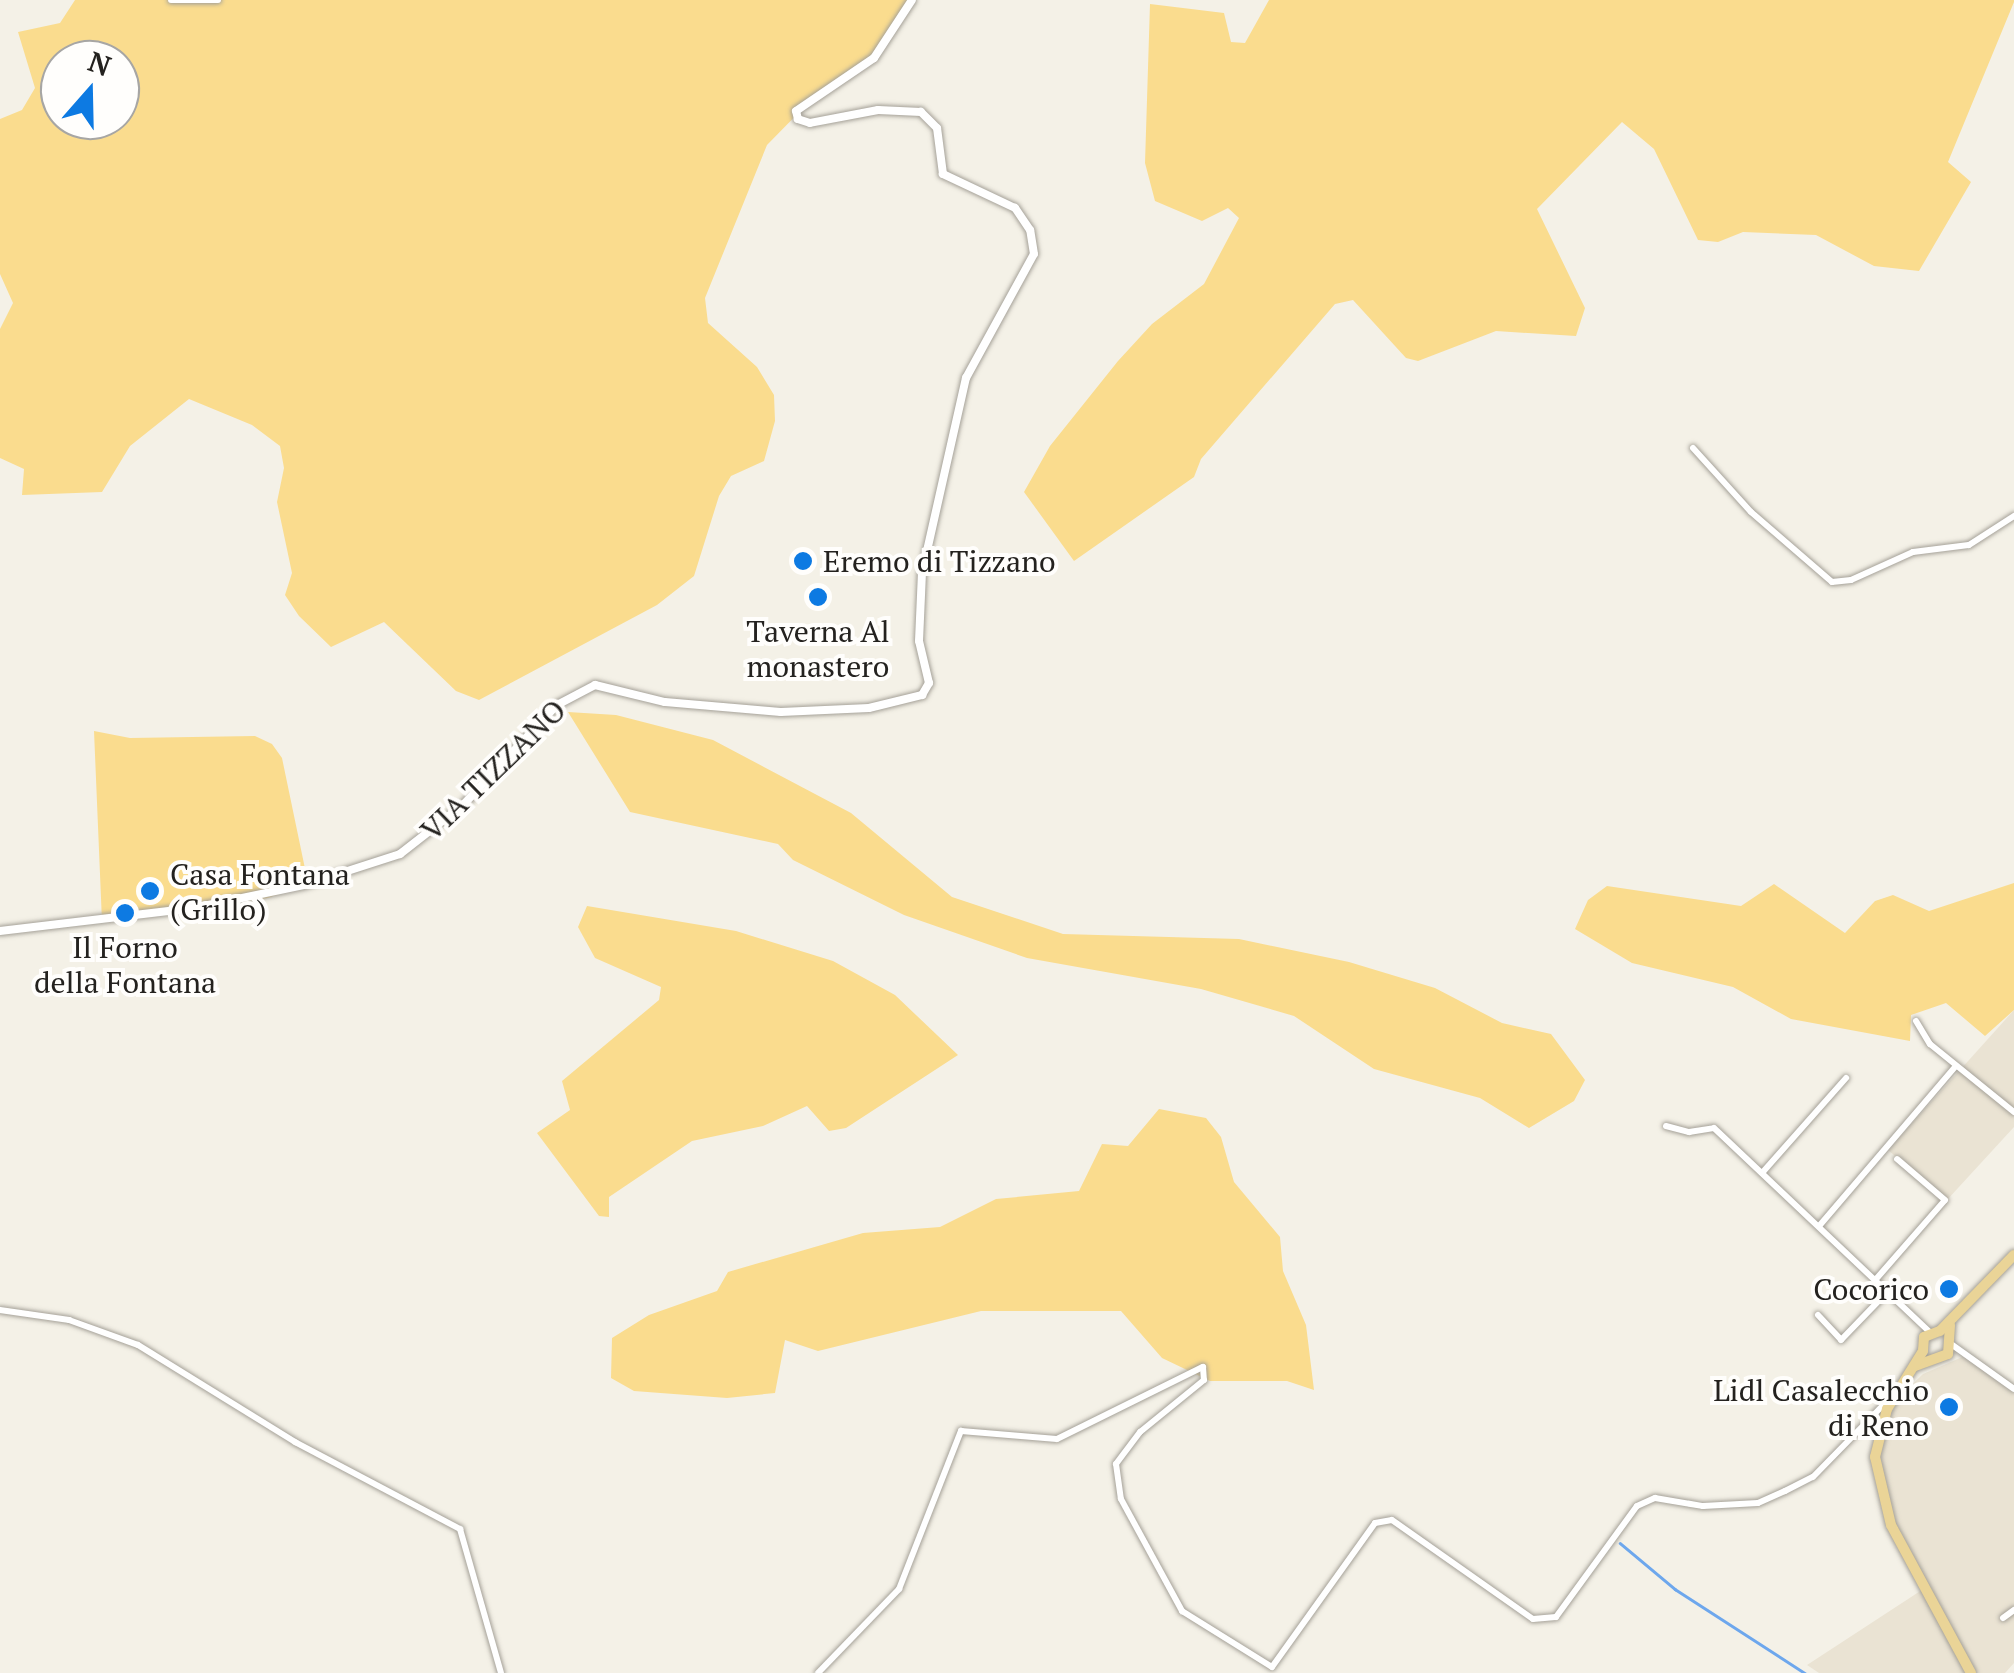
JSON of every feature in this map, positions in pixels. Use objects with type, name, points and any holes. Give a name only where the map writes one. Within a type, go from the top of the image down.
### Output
[{"type":"main road","points":[[1971,1673],[1879,1493],[1877,1440],[1894,1395],[1914,1366],[2014,1255]]},
{"type":"main road","points":[[1926,1354],[1945,1357],[1942,1336]]},
{"type":"street","points":[[172,0],[218,0]]},
{"type":"street","name":"VIA TIZZANO","points":[[0,931],[194,908],[304,885],[400,854],[464,804],[557,704],[595,684],[665,702],[780,712],[869,708],[922,695],[929,684],[919,641],[923,563],[966,378],[1034,254],[1030,230],[1015,208],[943,174],[937,128],[927,116],[904,108],[810,124],[798,119],[796,111],[874,58],[912,0]]},
{"type":"street","points":[[1694,448],[1752,512],[1832,582],[1852,580],[1913,552],[1969,545],[2014,516]]},
{"type":"street","points":[[1916,1021],[1930,1044],[2014,1112]]},
{"type":"street","points":[[1820,1225],[1956,1066]]},
{"type":"street","points":[[1762,1173],[1846,1078]]},
{"type":"street","points":[[1666,1126],[1689,1132],[1714,1128],[1942,1336],[2014,1389]]},
{"type":"street","points":[[1877,1278],[1945,1200],[1897,1159]]},
{"type":"street","points":[[1818,1315],[1841,1340],[1890,1289]]},
{"type":"street","points":[[0,1310],[69,1320],[138,1345],[295,1442],[460,1528],[502,1673]]},
{"type":"street","points":[[818,1673],[899,1589],[961,1431],[1057,1439],[1203,1367],[1204,1380],[1140,1432],[1116,1464],[1121,1499],[1182,1611],[1272,1668],[1376,1523],[1392,1520],[1533,1619],[1556,1616],[1637,1506],[1655,1498],[1758,1502],[1789,1489],[1814,1477],[1894,1395]]},
{"type":"street","points":[[2003,1618],[2014,1610]]},
{"type":"shaded area","points":[[75,0],[911,0],[880,56],[817,94],[767,145],[705,298],[708,323],[757,367],[774,395],[775,421],[764,461],[731,476],[719,496],[694,576],[657,605],[479,700],[456,691],[384,622],[331,647],[299,616],[285,595],[292,573],[277,502],[284,468],[280,446],[252,425],[189,399],[130,446],[102,492],[22,495],[24,469],[0,458],[0,329],[13,303],[0,274],[0,119],[22,110],[35,88],[18,32],[60,23]]},
{"type":"shaded area","points":[[1269,0],[2014,2],[1948,162],[1971,182],[1919,271],[1874,266],[1816,235],[1743,232],[1718,242],[1698,240],[1654,149],[1622,122],[1537,209],[1585,308],[1576,336],[1496,331],[1418,361],[1406,358],[1353,300],[1335,304],[1201,459],[1194,477],[1074,561],[1024,492],[1050,446],[1118,361],[1152,324],[1204,284],[1239,218],[1228,208],[1202,221],[1155,201],[1145,163],[1150,4],[1224,13],[1231,42],[1245,43]]},
{"type":"shaded area","points":[[568,712],[616,715],[713,740],[851,813],[952,897],[1063,934],[1239,939],[1349,962],[1435,988],[1502,1023],[1551,1034],[1585,1080],[1574,1101],[1529,1128],[1480,1098],[1374,1069],[1294,1016],[1201,989],[1027,958],[904,915],[793,860],[778,844],[630,812]]},
{"type":"shaded area","points":[[94,731],[130,738],[255,736],[272,744],[282,758],[308,883],[268,898],[102,922]]},
{"type":"shaded area","points":[[2014,883],[2014,1010],[1985,1036],[1946,1003],[1911,1015],[1910,1041],[1791,1019],[1733,987],[1632,963],[1575,929],[1588,900],[1607,886],[1741,906],[1774,884],[1845,933],[1875,901],[1893,895],[1929,911]]},
{"type":"shaded area","points":[[587,906],[736,931],[833,961],[895,995],[958,1055],[846,1128],[829,1131],[807,1106],[763,1126],[692,1141],[609,1197],[609,1217],[599,1216],[537,1133],[570,1110],[562,1081],[659,1000],[661,987],[595,958],[578,927]]},
{"type":"shaded area","points":[[2014,1010],[2014,1127],[1947,1200],[1888,1150]]},
{"type":"shaded area","points":[[1159,1109],[1206,1118],[1221,1137],[1234,1182],[1280,1237],[1283,1271],[1306,1325],[1314,1390],[1287,1381],[1210,1381],[1162,1358],[1121,1311],[981,1311],[818,1351],[785,1340],[775,1393],[727,1398],[634,1391],[611,1378],[612,1338],[649,1315],[717,1291],[728,1272],[863,1233],[940,1227],[996,1199],[1079,1191],[1102,1144],[1128,1146]]},
{"type":"shaded area","points":[[1967,1355],[2014,1392],[2014,1663],[2005,1673],[1819,1673],[1807,1665],[1928,1586],[1896,1532],[1875,1465],[1887,1409],[1923,1374]]},
{"type":"waterway","points":[[1620,1543],[1675,1589],[1805,1673]]},
{"type":"place","name":"Eremo di Tizzano","points":[[803,561]]},
{"type":"place","name":"Taverna Al monastero","points":[[818,597]]},
{"type":"place","name":"Casa Fontana (Grillo)","points":[[150,891]]},
{"type":"place","name":"Il Forno della Fontana","points":[[125,913]]},
{"type":"place","name":"Cocorico","points":[[1949,1289]]},
{"type":"place","name":"Lidl Casalecchio di Reno","points":[[1949,1407]]}]
